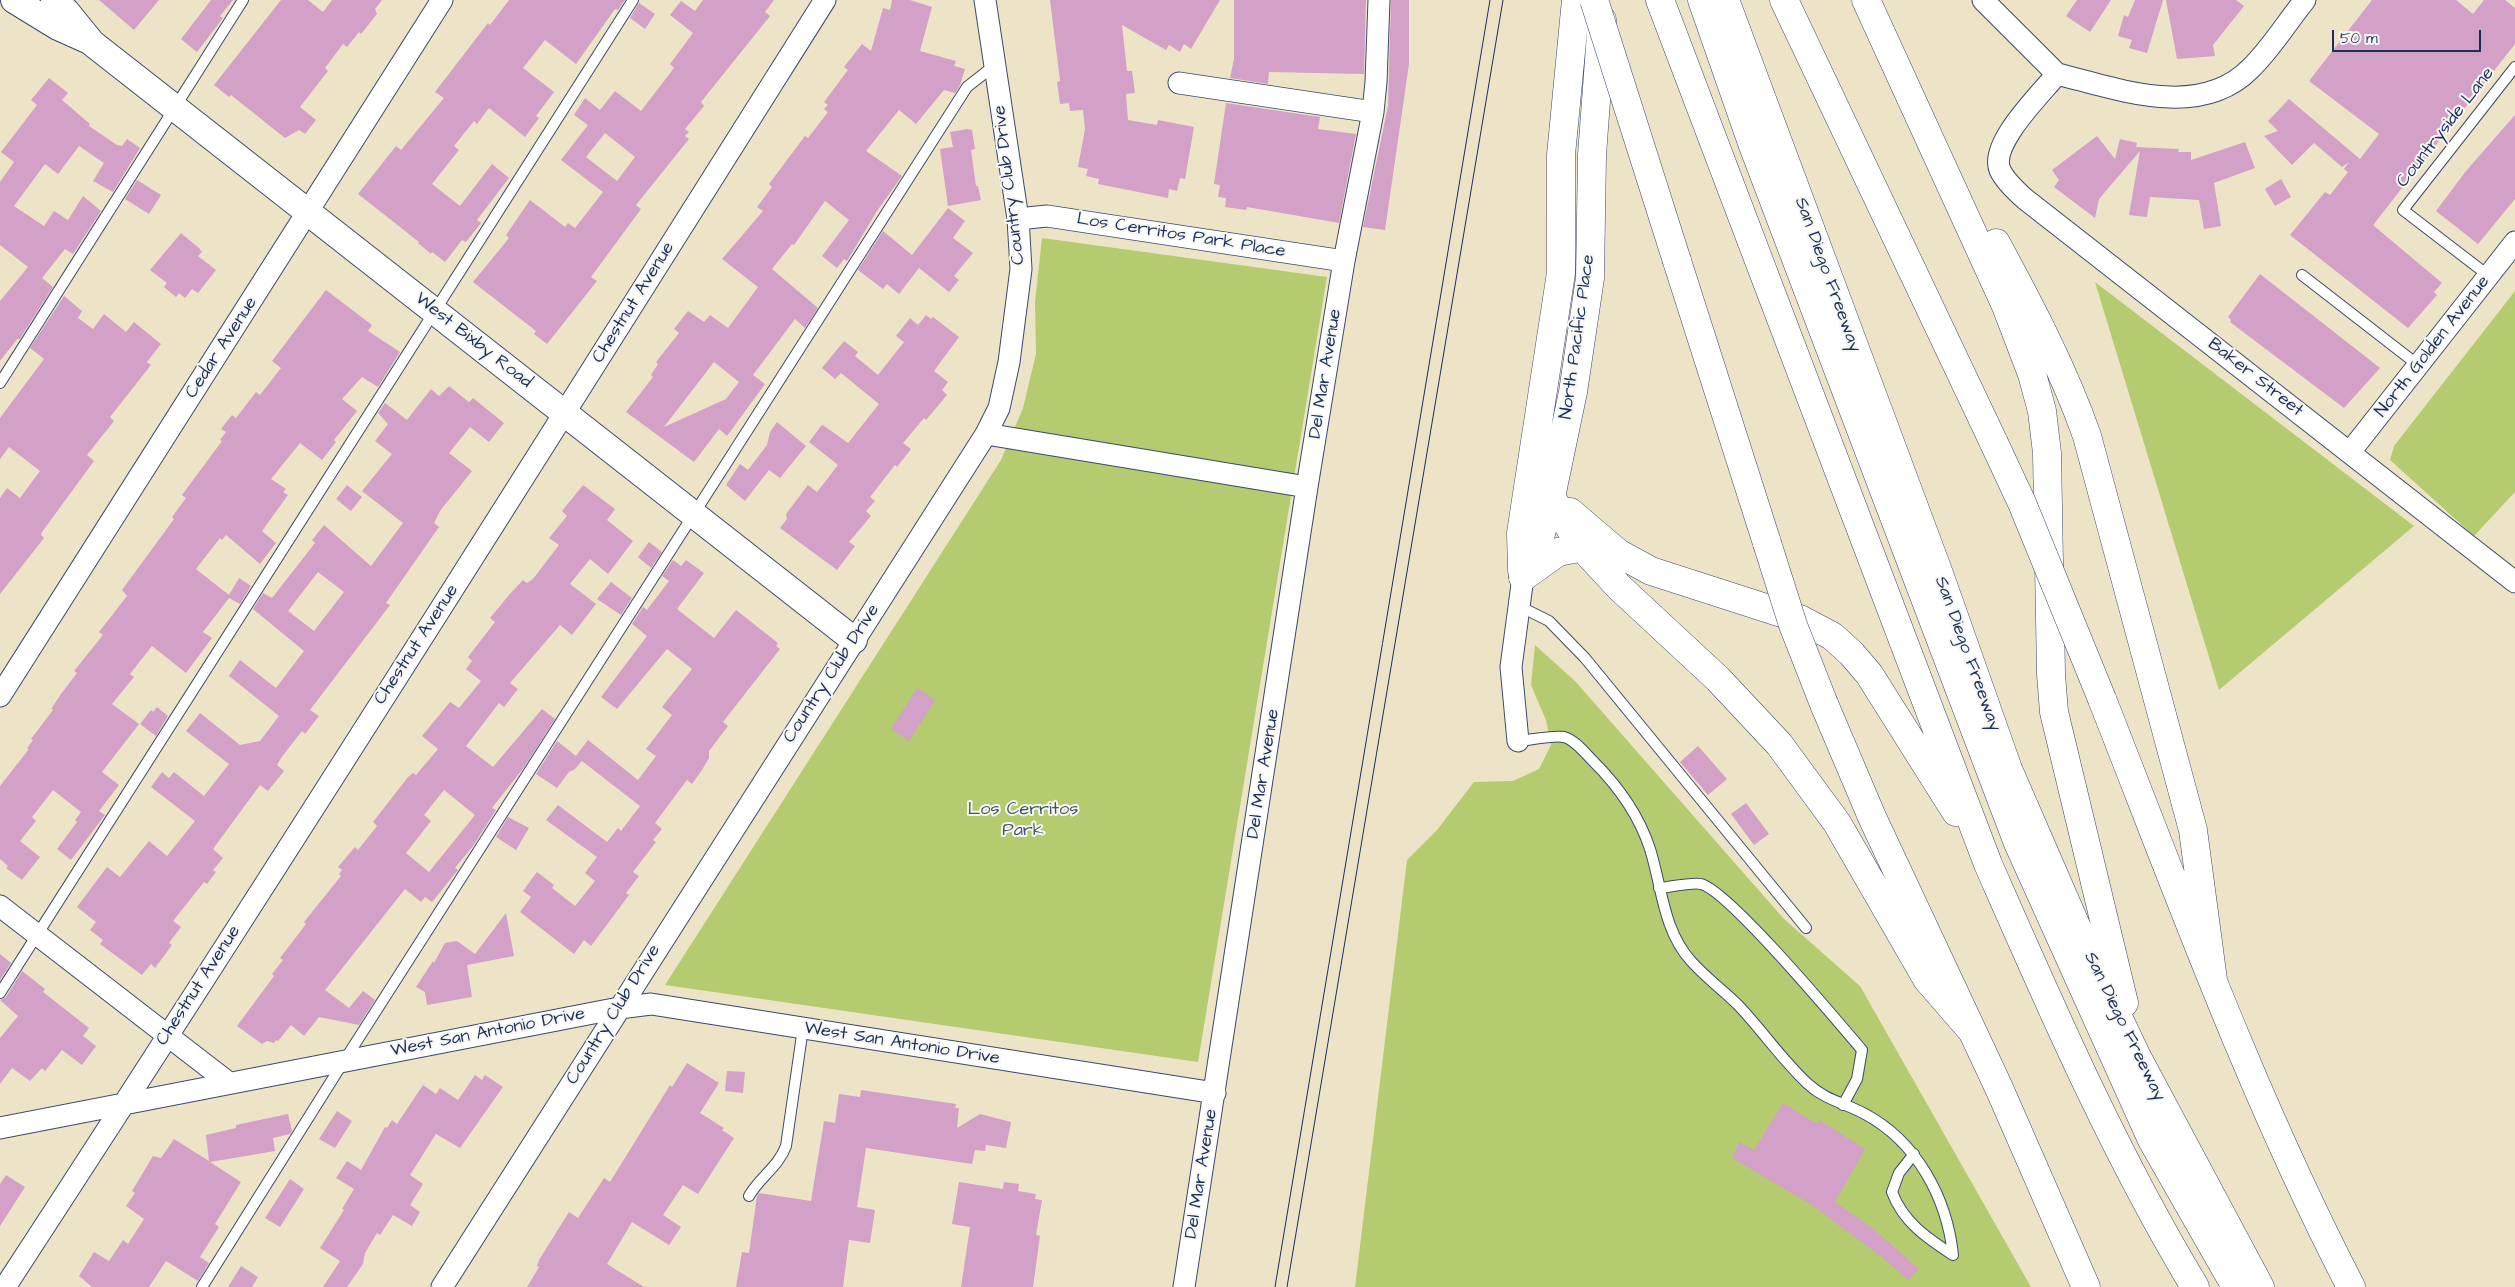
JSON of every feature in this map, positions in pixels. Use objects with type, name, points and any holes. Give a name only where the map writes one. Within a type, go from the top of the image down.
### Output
[{"type":"main road","name":"North Pacific Place","points":[[1523,577],[1521,533],[1561,273],[1561,155],[1576,0]]},
{"type":"main road","points":[[1594,0],[1793,624],[1824,704],[1872,816],[1972,1031],[2086,1287]]},
{"type":"main road","name":"North Pacific Place","points":[[1523,577],[1540,536],[1551,497],[1574,392],[1590,278],[1592,155],[1599,42],[1605,0]]},
{"type":"main road","points":[[1660,0],[1988,864],[2044,992],[2094,1095],[2134,1175],[2195,1287]]},
{"type":"main road","name":"San Diego Freeway","points":[[1725,0],[1938,572],[2008,769],[2091,960],[2136,1055],[2260,1287]]},
{"type":"main road","points":[[1784,0],[2022,503],[2256,1088],[2321,1230],[2351,1287]]},
{"type":"main road","points":[[1866,0],[2020,336],[2042,411],[2047,462],[2051,674],[2054,712],[2136,1055]]},
{"type":"main road","points":[[1692,1],[1957,725],[2047,946],[2121,1101],[2221,1287]]},
{"type":"main road","points":[[1692,1],[1759,161],[2018,843],[2152,1140],[2236,1287]]},
{"type":"main road","points":[[1883,36],[2041,326],[2070,386],[2084,428],[2193,830],[2214,980]]},
{"type":"main road","points":[[1532,466],[1551,497],[1593,544],[1619,587],[1718,679],[1779,744],[1837,824],[1927,979],[1972,1031]]},
{"type":"main road","points":[[1523,577],[1558,552],[1593,544],[1618,553],[1651,571],[1800,619],[1832,636],[1851,653],[1869,674],[1988,864]]},
{"type":"street","name":"West Bixby Road","points":[[14,0],[58,27],[92,43],[854,640]]},
{"type":"street","name":"West Bixby Road","points":[[54,0],[66,10],[92,43]]},
{"type":"street","name":"Cedar Avenue","points":[[0,696],[442,0]]},
{"type":"street","name":"Chestnut Avenue","points":[[5,1287],[125,1104],[565,413],[825,0]]},
{"type":"street","name":"Country Club Drive","points":[[442,1287],[986,434],[999,408],[1009,362],[1021,269],[1018,219],[985,0]]},
{"type":"street","points":[[1344,261],[1373,112],[1379,0]]},
{"type":"street","points":[[1983,0],[2057,74],[2130,92],[2163,97],[2197,97],[2226,87],[2250,70],[2305,0]]},
{"type":"street","name":"Baker Street","points":[[2057,74],[2005,138],[1998,155],[2000,169],[2011,186],[2025,199],[2515,582]]},
{"type":"street","points":[[1179,83],[1373,112]]},
{"type":"street","name":"Los Cerritos Park Place","points":[[1018,219],[1047,216],[1344,261]]},
{"type":"street","name":"North Golden Avenue","points":[[2350,452],[2515,242]]},
{"type":"street","name":"Del Mar Avenue","points":[[1184,1287],[1307,487],[1344,261]]},
{"type":"street","points":[[986,434],[1307,487]]},
{"type":"street","name":"North Pacific Place","points":[[1518,741],[1511,667],[1523,577]]},
{"type":"street","points":[[0,906],[229,1083]]},
{"type":"street","name":"West San Antonio Drive","points":[[0,1128],[619,1008],[652,1004],[1215,1093]]},
{"type":"lane","points":[[0,383],[243,0]]},
{"type":"lane","points":[[0,993],[634,0]]},
{"type":"lane","points":[[202,1287],[344,1061],[967,87],[995,66]]},
{"type":"lane","name":"Countryside Lane","points":[[2489,276],[2403,210],[2515,67]]},
{"type":"lane","points":[[2302,275],[2418,365]]},
{"type":"lane","points":[[1519,606],[1550,621],[1585,658],[1806,928]]},
{"type":"lane","points":[[1518,741],[1564,737],[1578,746],[1600,768],[1633,810],[1650,848],[1669,925],[1690,960],[1738,1006],[1809,1085],[1824,1096],[1865,1114],[1902,1140],[1914,1154],[1942,1206],[1951,1236],[1953,1256],[1926,1238],[1898,1208],[1892,1192],[1900,1173],[1914,1154]]},
{"type":"lane","points":[[1659,888],[1701,884],[1719,895],[1742,916],[1837,1020],[1862,1050],[1857,1079],[1843,1105]]},
{"type":"lane","points":[[749,1196],[756,1183],[783,1155],[786,1146],[803,1028]]},
{"type":"green space","name":"Los Cerritos Park","points":[[1042,238],[1327,277],[1198,1062],[665,985],[1001,460],[1023,408],[1036,354],[1035,302]]},
{"type":"green space","points":[[2095,282],[2414,526],[2219,690]]},
{"type":"green space","points":[[2515,291],[2515,492],[2474,536],[2390,460],[2394,446]]},
{"type":"green space","points":[[1535,645],[1575,681],[1784,919],[1860,986],[2031,1287],[1355,1287],[1407,860],[1437,830],[1474,782],[1513,781],[1539,769],[1551,745],[1546,720],[1531,685]]},
{"type":"building","points":[[99,0],[159,0],[134,30]]},
{"type":"building","points":[[211,0],[233,0],[220,16],[223,18],[197,52],[181,39]]},
{"type":"building","points":[[281,0],[308,0],[323,12],[332,0],[382,0],[375,9],[377,14],[361,34],[359,32],[347,47],[343,44],[325,68],[328,71],[300,107],[316,120],[305,134],[299,130],[285,138],[231,95],[229,97],[214,85]]},
{"type":"building","points":[[509,0],[625,0],[618,10],[615,9],[576,64],[545,40],[523,68],[554,92],[536,116],[539,118],[525,137],[489,108],[477,124],[474,121],[454,146],[459,150],[432,184],[460,206],[492,164],[509,178],[477,220],[481,223],[466,242],[462,240],[445,262],[432,252],[431,254],[419,242],[358,194],[396,146],[401,150],[444,98],[435,92],[488,23],[490,25]]},
{"type":"building","points":[[703,0],[774,0],[765,12],[770,16],[701,102],[704,106],[685,129],[689,132],[685,136],[689,139],[636,205],[641,209],[591,277],[597,281],[547,344],[534,334],[536,331],[473,282],[509,238],[506,235],[530,200],[565,227],[568,223],[575,228],[603,192],[561,160],[588,125],[574,115],[585,98],[600,110],[615,91],[641,111],[674,68],[670,64],[693,33],[670,15],[681,1],[695,11]],"holes":[[[605,133],[635,157],[617,181],[586,157]]]},
{"type":"building","points":[[892,0],[910,0],[932,7],[920,51],[956,61],[954,66],[965,69],[960,85],[955,93],[944,90],[916,124],[899,110],[866,151],[902,176],[877,211],[847,261],[844,259],[837,268],[822,256],[849,220],[825,201],[794,245],[792,244],[772,269],[818,308],[805,328],[795,319],[753,375],[765,384],[727,436],[719,429],[694,462],[626,412],[653,377],[651,375],[658,364],[656,362],[679,333],[674,329],[688,311],[704,322],[710,315],[728,328],[758,287],[722,259],[763,211],[757,207],[772,187],[769,184],[805,136],[808,138],[828,112],[824,109],[828,105],[824,102],[848,70],[844,67],[862,44],[871,51],[883,8],[890,10]],"holes":[[[714,362],[739,382],[726,399],[664,427]]]},
{"type":"building","points":[[1050,0],[1220,0],[1191,49],[1184,44],[1180,52],[1169,45],[1166,50],[1122,25],[1127,71],[1132,71],[1135,93],[1126,94],[1128,120],[1157,125],[1158,120],[1194,127],[1185,179],[1180,178],[1177,191],[1169,189],[1168,198],[1098,184],[1099,179],[1086,176],[1088,169],[1078,167],[1085,129],[1083,110],[1070,111],[1069,103],[1060,104],[1057,82],[1060,81]]},
{"type":"building","points":[[1234,0],[1366,0],[1364,74],[1269,72],[1268,84],[1230,78],[1234,59]]},
{"type":"building","points":[[1391,0],[1409,0],[1409,64],[1385,230],[1363,227],[1388,106]]},
{"type":"building","points":[[2077,0],[2111,0],[2090,32],[2066,16]]},
{"type":"building","points":[[2135,0],[2163,0],[2147,53],[2129,48],[2132,40],[2118,36],[2124,15],[2128,17]]},
{"type":"building","points":[[2166,0],[2236,0],[2244,6],[2213,45],[2215,56],[2177,59]]},
{"type":"building","points":[[2372,0],[2456,0],[2473,14],[2484,0],[2505,0],[2515,8],[2515,44],[2373,225],[2442,283],[2434,292],[2437,295],[2408,328],[2290,235],[2325,192],[2330,195],[2348,172],[2344,169],[2349,162],[2342,167],[2314,143],[2292,165],[2264,136],[2278,131],[2268,121],[2289,99],[2360,159],[2379,134],[2309,81]]},
{"type":"building","points":[[639,3],[655,14],[645,29],[630,18]]},
{"type":"building","points":[[49,78],[68,93],[62,100],[90,124],[89,126],[117,145],[122,146],[127,139],[140,148],[113,192],[93,181],[104,163],[79,146],[58,174],[45,164],[14,206],[44,226],[54,211],[68,220],[83,196],[101,211],[73,254],[65,249],[42,278],[53,287],[19,340],[18,338],[0,361],[0,301],[28,267],[0,245],[0,182],[14,162],[1,152],[37,105],[31,100]]},
{"type":"building","points":[[1226,103],[1320,117],[1318,129],[1356,134],[1339,223],[1247,207],[1246,210],[1225,207],[1226,198],[1218,197],[1220,185],[1214,184]]},
{"type":"building","points":[[2515,115],[2515,199],[2478,244],[2436,211],[2466,171]]},
{"type":"building","points":[[972,130],[975,149],[971,150],[976,186],[978,186],[981,200],[948,206],[940,149],[953,147],[950,132]]},
{"type":"building","points":[[2097,136],[2115,159],[2120,139],[2137,143],[2136,147],[2179,149],[2178,152],[2191,152],[2191,160],[2245,142],[2255,168],[2214,183],[2221,226],[2204,229],[2199,200],[2150,197],[2147,217],[2129,215],[2140,151],[2099,199],[2095,218],[2054,187],[2059,180],[2052,170]]},
{"type":"building","points":[[2281,179],[2291,197],[2275,206],[2265,189]]},
{"type":"building","points":[[137,180],[161,195],[149,214],[125,199]]},
{"type":"building","points":[[948,208],[965,221],[953,238],[973,253],[954,276],[959,280],[949,292],[919,268],[899,294],[887,284],[883,289],[858,270],[883,231],[912,255]]},
{"type":"building","points":[[181,233],[202,252],[198,256],[216,270],[198,293],[192,289],[185,298],[179,293],[176,297],[164,287],[167,283],[150,270]]},
{"type":"building","points":[[2260,274],[2380,368],[2344,408],[2230,322],[2231,320],[2228,317]]},
{"type":"building","points":[[326,290],[372,325],[368,331],[400,352],[378,387],[362,377],[342,399],[357,411],[334,440],[336,442],[322,460],[300,443],[271,479],[286,489],[283,492],[288,495],[262,531],[276,543],[260,564],[226,535],[222,540],[220,538],[196,569],[229,595],[239,578],[251,586],[240,604],[229,598],[203,632],[212,638],[186,673],[152,646],[130,674],[134,677],[112,704],[139,724],[102,772],[119,785],[99,811],[105,815],[71,860],[57,849],[77,822],[75,820],[81,812],[53,790],[32,817],[36,821],[20,841],[40,857],[22,880],[6,868],[8,866],[0,859],[0,786],[29,749],[27,748],[33,740],[31,739],[77,673],[74,671],[103,635],[99,632],[127,596],[122,590],[174,519],[172,517],[186,498],[182,495],[222,441],[220,440],[226,432],[221,429],[232,415],[236,418],[256,392],[260,395],[281,368],[272,361]]},
{"type":"building","points":[[64,296],[82,311],[78,318],[93,329],[104,314],[126,332],[134,322],[161,344],[147,362],[151,365],[110,417],[114,421],[87,455],[94,461],[42,532],[41,535],[44,538],[0,594],[0,498],[7,488],[20,498],[40,471],[9,447],[0,459],[0,418],[44,359],[30,348]]},
{"type":"building","points":[[926,315],[931,319],[933,317],[959,337],[934,371],[948,382],[942,390],[947,395],[903,443],[911,449],[897,467],[895,465],[870,497],[875,501],[866,511],[871,516],[849,542],[855,546],[837,570],[780,528],[787,519],[786,514],[808,485],[817,492],[838,465],[809,442],[821,426],[823,425],[848,443],[879,404],[841,373],[835,379],[822,368],[844,341],[858,352],[855,356],[878,375],[904,342],[896,336],[910,318],[918,325]]},
{"type":"building","points":[[449,386],[469,402],[473,398],[504,423],[489,442],[470,427],[449,453],[472,471],[440,511],[434,523],[439,527],[386,603],[390,605],[310,710],[319,716],[305,734],[302,731],[281,758],[277,765],[284,771],[268,791],[260,785],[213,849],[223,858],[213,870],[216,872],[207,884],[204,882],[173,921],[181,927],[169,943],[172,945],[155,968],[151,964],[142,975],[100,944],[103,940],[90,930],[96,922],[77,907],[107,867],[120,877],[149,841],[167,856],[195,821],[151,787],[162,772],[169,778],[174,772],[204,796],[229,764],[186,731],[200,713],[240,745],[260,741],[279,716],[229,676],[240,660],[276,688],[304,651],[253,609],[263,593],[272,598],[315,543],[312,540],[324,525],[371,566],[403,523],[362,491],[392,454],[375,441],[388,424],[378,413],[385,403],[407,420],[431,389],[439,396]],"holes":[[[318,572],[344,592],[314,631],[288,611]]]},
{"type":"building","points":[[777,422],[806,446],[780,478],[769,470],[745,501],[726,485],[740,464],[748,470],[767,445],[770,432]]},
{"type":"building","points":[[347,485],[362,497],[351,511],[336,499]]},
{"type":"building","points":[[583,485],[615,509],[607,520],[633,541],[608,574],[590,559],[570,584],[596,604],[572,635],[560,625],[510,683],[518,689],[504,707],[499,703],[466,746],[493,767],[542,709],[555,719],[525,766],[492,808],[496,810],[473,846],[455,868],[458,870],[432,902],[425,897],[421,902],[405,889],[325,990],[349,1008],[363,991],[375,1000],[359,1025],[319,1017],[304,1036],[291,1025],[278,1041],[276,1040],[274,1043],[267,1041],[262,1044],[237,1026],[274,976],[272,974],[283,960],[280,958],[306,924],[304,922],[341,876],[339,874],[342,870],[338,867],[355,847],[358,850],[377,826],[373,822],[408,777],[413,773],[416,775],[438,749],[422,736],[450,702],[459,708],[481,681],[466,669],[472,661],[468,657],[495,622],[490,618],[523,580],[527,583],[533,579],[559,545],[549,538],[567,516],[562,511]],"holes":[[[444,790],[475,815],[429,872],[406,853],[431,821],[424,815]]]},
{"type":"building","points":[[649,542],[662,552],[651,568],[638,557]]},
{"type":"building","points":[[673,560],[681,566],[686,560],[704,573],[677,609],[714,638],[736,610],[778,643],[776,646],[780,649],[723,722],[728,726],[709,751],[709,758],[692,784],[687,780],[655,823],[662,829],[653,840],[656,842],[633,872],[639,876],[626,893],[629,895],[591,946],[584,940],[574,954],[520,912],[531,897],[523,891],[537,872],[554,885],[552,888],[575,906],[595,881],[585,873],[597,857],[546,820],[558,805],[607,842],[618,828],[621,831],[640,806],[582,761],[575,769],[569,772],[557,788],[536,774],[557,741],[576,756],[588,740],[638,780],[656,756],[646,749],[672,715],[662,707],[692,669],[667,649],[617,709],[601,697],[647,636],[632,624],[643,607],[647,610],[669,581],[662,576]]},
{"type":"building","points":[[611,582],[632,598],[621,615],[597,599]]},
{"type":"building","points":[[917,688],[935,700],[909,741],[891,729]]},
{"type":"building","points":[[157,707],[168,716],[156,736],[140,724],[151,710],[153,712]]},
{"type":"building","points":[[1698,746],[1727,779],[1708,795],[1680,762]]},
{"type":"building","points":[[1746,803],[1769,834],[1754,845],[1731,814]]},
{"type":"building","points":[[508,817],[529,828],[516,850],[496,837]]},
{"type":"building","points":[[506,913],[514,956],[467,965],[472,997],[427,1005],[425,992],[416,987],[433,961],[434,963],[445,943],[457,941],[475,954]]},
{"type":"building","points":[[0,954],[11,963],[0,980]]},
{"type":"building","points":[[22,971],[45,989],[43,992],[89,1028],[83,1036],[96,1046],[82,1065],[62,1050],[45,1071],[42,1068],[30,1081],[12,1068],[0,1084],[0,1038],[18,1016],[0,1000],[6,997]]},
{"type":"building","points":[[687,1063],[719,1083],[700,1113],[724,1128],[722,1130],[734,1138],[698,1194],[683,1185],[663,1215],[681,1227],[669,1245],[632,1222],[607,1264],[644,1287],[527,1287],[539,1267],[537,1266],[539,1260],[569,1212],[578,1218],[604,1178],[610,1182],[670,1085],[672,1087]]},
{"type":"building","points":[[727,1071],[745,1072],[743,1093],[725,1091]]},
{"type":"building","points":[[475,1075],[482,1080],[485,1075],[503,1087],[460,1148],[436,1134],[410,1175],[423,1184],[410,1205],[420,1212],[412,1226],[393,1215],[380,1235],[377,1233],[365,1253],[363,1264],[347,1287],[323,1287],[340,1261],[320,1248],[344,1210],[342,1209],[354,1189],[336,1178],[347,1161],[361,1170],[385,1127],[387,1128],[392,1120],[397,1124],[423,1085],[436,1094],[440,1088],[458,1100]]},
{"type":"building","points":[[861,1090],[956,1104],[955,1108],[959,1108],[957,1128],[980,1114],[1011,1122],[1006,1148],[986,1145],[985,1151],[975,1150],[972,1164],[866,1148],[857,1207],[875,1210],[870,1243],[849,1240],[843,1287],[736,1287],[742,1252],[749,1253],[757,1196],[759,1193],[811,1201],[824,1121],[835,1123],[839,1094],[860,1097]]},
{"type":"building","points":[[1783,1103],[1817,1124],[1819,1120],[1865,1149],[1835,1202],[1871,1227],[1919,1269],[1908,1280],[1883,1258],[1812,1205],[1732,1158],[1739,1142],[1754,1150]]},
{"type":"building","points":[[337,1111],[352,1121],[335,1148],[319,1139]]},
{"type":"building","points":[[288,1114],[292,1131],[290,1134],[273,1138],[275,1151],[210,1162],[241,1182],[215,1224],[219,1227],[200,1257],[209,1263],[198,1281],[166,1261],[149,1287],[92,1287],[79,1276],[94,1252],[109,1261],[123,1240],[128,1244],[144,1219],[126,1206],[135,1193],[132,1191],[153,1156],[161,1158],[174,1139],[209,1161],[206,1135],[236,1128],[236,1125]]},
{"type":"building","points":[[6,1175],[25,1187],[0,1226],[0,1184]]},
{"type":"building","points":[[290,1179],[304,1189],[280,1227],[265,1218]]},
{"type":"building","points":[[959,1182],[1003,1189],[1004,1182],[1019,1184],[1018,1191],[1036,1194],[1035,1199],[1042,1200],[1036,1235],[1040,1236],[1033,1287],[961,1287],[970,1227],[952,1224]]},
{"type":"building","points":[[241,1266],[258,1277],[252,1287],[228,1287]]},
{"type":"tram line","points":[[1275,1287],[1490,0]]},
{"type":"tram line","points":[[1287,1287],[1503,0]]}]
